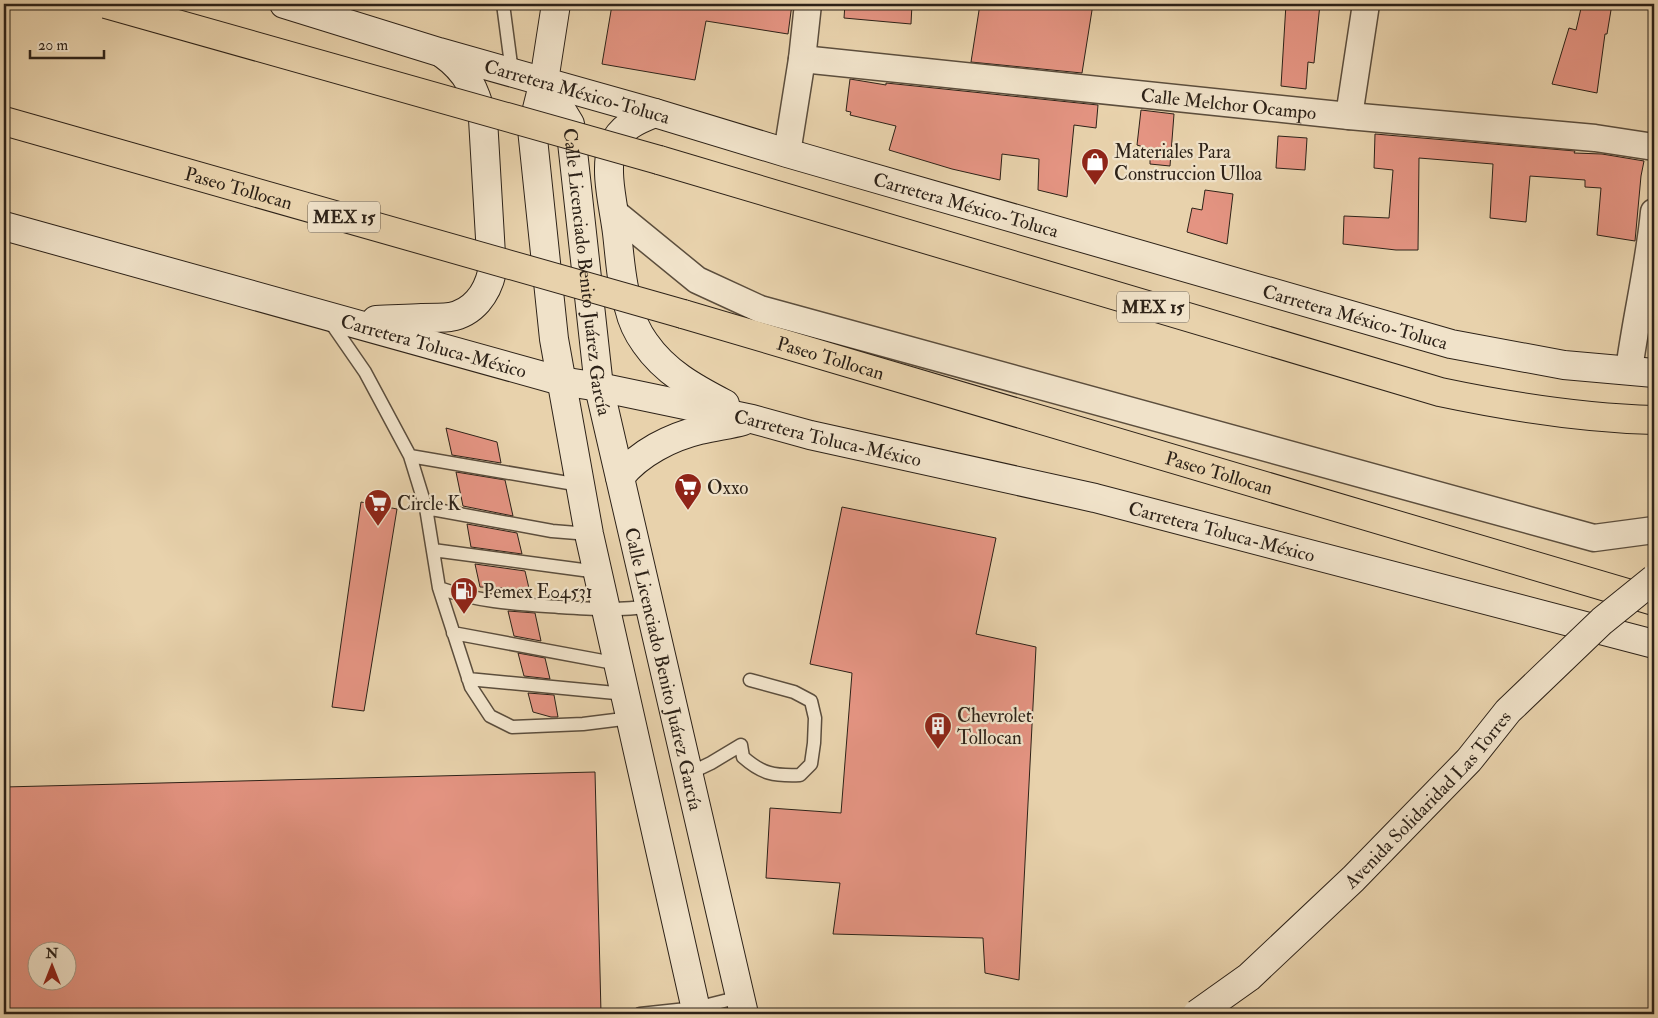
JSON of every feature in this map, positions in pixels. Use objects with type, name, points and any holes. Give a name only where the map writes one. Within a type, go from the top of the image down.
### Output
[{"type":"highway","name":"MEX 15","points":[[106,4],[658,160],[1440,392],[1501,405],[1564,414],[1654,420]]},
{"type":"highway","name":"Paseo Tollocan","points":[[4,121],[683,314],[1654,600]]},
{"type":"main road","name":"Carretera México-Toluca","points":[[284,4],[439,52],[1451,344],[1564,365],[1642,372]]},
{"type":"main road","points":[[544,81],[556,4]]},
{"type":"main road","points":[[352,321],[450,317],[463,313],[474,305],[483,296],[489,285],[492,272],[482,119],[477,96],[468,80],[455,64],[439,52]]},
{"type":"main road","name":"Calle Licenciado Benito Juárez García","points":[[544,81],[532,129],[554,339],[589,534],[696,1011]]},
{"type":"main road","name":"Calle Licenciado Benito Juárez García","points":[[544,81],[570,124],[599,387],[742,1006]]},
{"type":"main road","points":[[655,113],[634,121],[618,136],[613,145],[609,165],[624,288],[635,326],[643,341],[654,355],[681,380],[752,419]]},
{"type":"main road","name":"Carretera Toluca-México","points":[[4,226],[561,380],[752,419],[810,434],[1095,498],[1654,644]]},
{"type":"main road","points":[[620,477],[631,464],[684,434],[752,419]]},
{"type":"main road","name":"Avenida Solidaridad Las Torres","points":[[1197,1014],[1249,977],[1353,879],[1469,760],[1508,712],[1602,621],[1654,579]]},
{"type":"street","points":[[787,153],[802,60],[808,4]]},
{"type":"street","points":[[1349,116],[1366,4]]},
{"type":"street","name":"Calle Melchor Ocampo","points":[[802,60],[1349,116],[1595,138],[1654,147]]},
{"type":"street","points":[[1642,372],[1635,324],[1651,246],[1654,212]]},
{"type":"street","points":[[615,213],[697,280],[760,309],[1594,538],[1654,530]]},
{"type":"lane","points":[[503,4],[512,72]]},
{"type":"lane","points":[[325,314],[365,372],[410,456],[426,508],[439,588],[471,687],[490,716],[512,728],[583,724],[628,706]]},
{"type":"lane","points":[[410,456],[580,485]]},
{"type":"lane","points":[[426,508],[552,531],[589,534]]},
{"type":"lane","points":[[433,550],[598,572]]},
{"type":"lane","points":[[439,588],[459,595],[498,603],[606,610],[635,609],[650,606]]},
{"type":"lane","points":[[453,633],[619,664]]},
{"type":"lane","points":[[468,679],[628,706]]},
{"type":"lane","points":[[688,774],[711,764],[741,745],[743,757],[754,767],[772,774],[800,775],[811,764],[816,718],[811,701],[794,692],[750,680]]},
{"type":"lane","points":[[640,1014],[742,1006]]},
{"type":"building","points":[[627,4],[792,4],[788,34],[706,21],[695,80],[602,64],[612,5],[626,7]]},
{"type":"building","points":[[845,4],[912,4],[911,24],[844,18]]},
{"type":"building","points":[[980,4],[1093,4],[1082,73],[971,62]]},
{"type":"building","points":[[1286,4],[1320,4],[1314,63],[1308,62],[1306,89],[1281,86]]},
{"type":"building","points":[[1582,4],[1612,4],[1607,34],[1605,34],[1597,93],[1552,84],[1569,28],[1576,30]]},
{"type":"building","points":[[850,79],[886,85],[886,83],[1098,105],[1096,128],[1074,125],[1067,197],[1038,190],[1039,159],[1002,154],[1000,180],[952,169],[889,150],[896,126],[850,115],[851,112],[846,111]]},
{"type":"building","points":[[1141,110],[1174,114],[1170,166],[1150,164],[1150,149],[1137,145]]},
{"type":"building","points":[[1375,134],[1575,151],[1574,153],[1602,154],[1644,161],[1635,241],[1597,235],[1601,188],[1585,187],[1585,180],[1530,176],[1526,222],[1490,218],[1493,164],[1419,158],[1418,250],[1396,250],[1343,244],[1344,216],[1389,218],[1393,170],[1374,168]]},
{"type":"building","points":[[1278,136],[1307,138],[1305,170],[1276,168]]},
{"type":"building","points":[[1205,190],[1233,194],[1227,244],[1187,232],[1192,208],[1202,210]]},
{"type":"building","points":[[446,428],[497,442],[501,463],[452,455]]},
{"type":"building","points":[[456,472],[505,480],[513,516],[463,506]]},
{"type":"building","points":[[361,502],[397,509],[364,711],[332,707]]},
{"type":"building","name":"Chevrolet Tollocan","points":[[842,507],[996,538],[976,634],[1036,647],[1019,980],[985,973],[983,938],[833,934],[840,883],[766,878],[770,808],[841,813],[852,673],[810,664]]},
{"type":"building","points":[[467,524],[517,533],[522,554],[471,547]]},
{"type":"building","points":[[475,564],[525,571],[531,597],[504,594],[502,588],[480,587]]},
{"type":"building","points":[[508,611],[535,613],[541,641],[514,636]]},
{"type":"building","points":[[518,653],[545,658],[550,679],[524,676]]},
{"type":"building","points":[[528,693],[554,695],[558,717],[533,712]]},
{"type":"building","points":[[595,772],[601,1013],[4,1014],[4,787]]},
{"type":"place","name":"Materiales Para Construccion Ulloa","points":[[1095,186]]},
{"type":"place","name":"Oxxo","points":[[688,511]]},
{"type":"place","name":"Circle K","points":[[378,527]]},
{"type":"place","name":"Pemex E04531","points":[[464,615]]},
{"type":"place","name":"Chevrolet Tollocan","points":[[938,750]]}]
